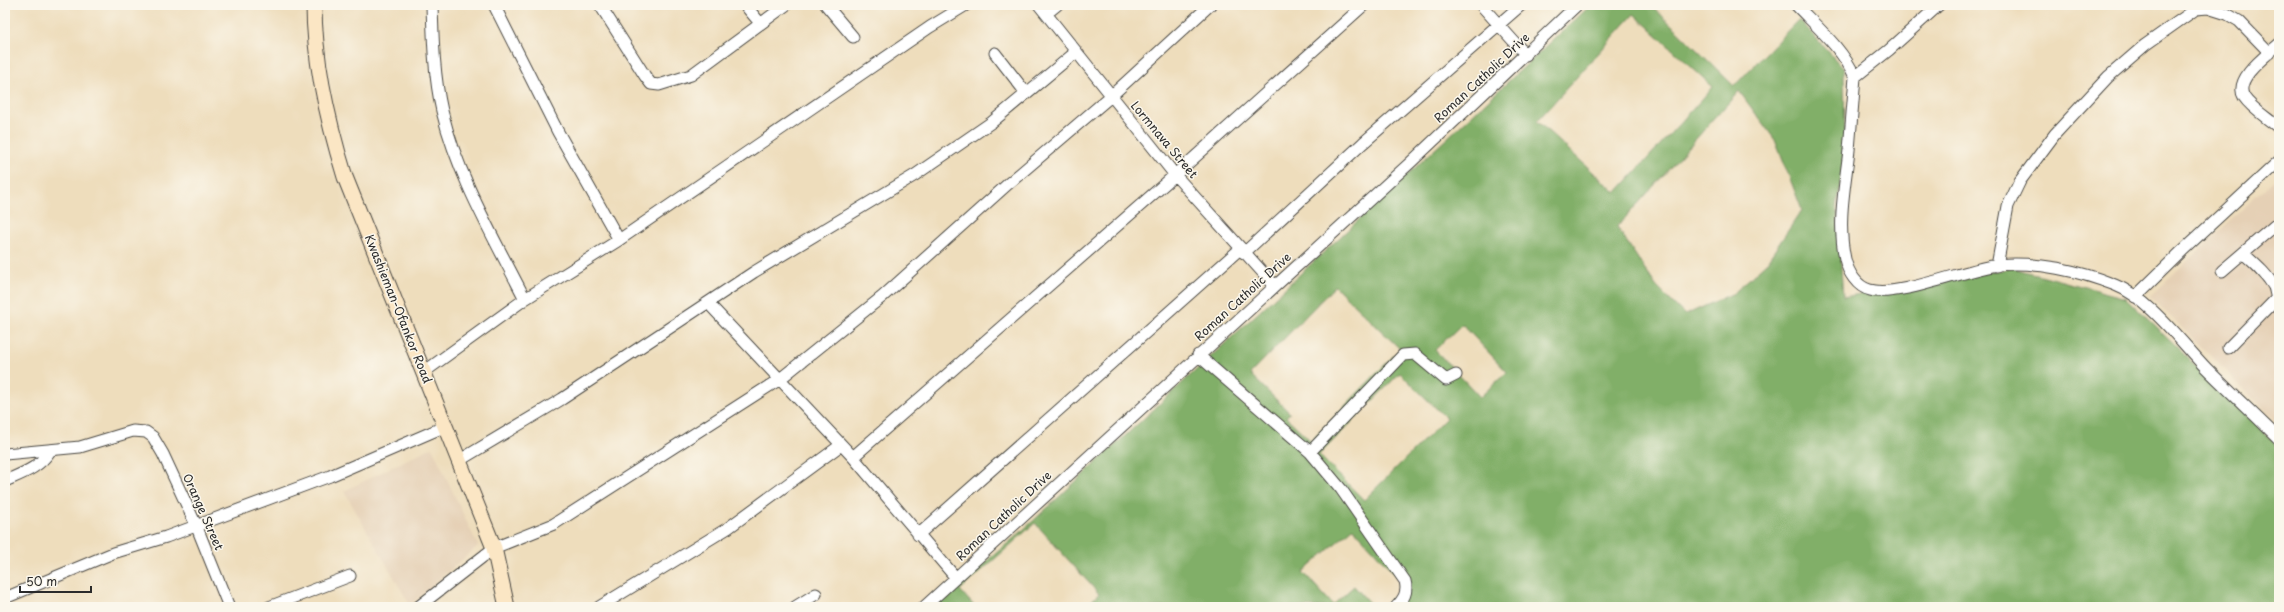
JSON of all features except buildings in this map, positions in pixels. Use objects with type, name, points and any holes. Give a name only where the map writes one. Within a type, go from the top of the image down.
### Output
[{"type":"main road","name":"Kwashieman-Ofankor Road","points":[[314,5],[321,80],[336,150],[345,177],[460,460],[494,548],[507,607]]},
{"type":"street","points":[[432,5],[442,110],[452,142],[466,180],[525,299]]},
{"type":"street","points":[[494,5],[558,132],[619,240]]},
{"type":"street","points":[[600,5],[645,76],[651,84],[659,85],[691,75],[786,5]]},
{"type":"street","points":[[745,5],[760,23]]},
{"type":"street","points":[[826,5],[854,37]]},
{"type":"street","points":[[424,372],[525,299],[619,240],[930,27],[966,5]]},
{"type":"street","name":"Lormnava Street","points":[[1038,5],[1175,175],[1275,286]]},
{"type":"street","points":[[1046,14],[1057,5]]},
{"type":"street","points":[[418,607],[494,548],[554,524],[780,380],[882,297],[1008,184],[1111,96],[1210,5]]},
{"type":"street","points":[[853,457],[1175,175],[1364,5]]},
{"type":"street","points":[[1481,5],[1526,55]]},
{"type":"street","points":[[918,535],[1521,5]]},
{"type":"street","name":"Roman Catholic Drive","points":[[924,607],[1526,55],[1577,5]]},
{"type":"street","points":[[1796,5],[1850,64],[1855,77],[1840,213],[1845,259],[1854,278],[1860,285],[1870,290],[1879,292],[1997,266],[2025,265],[2056,269],[2118,286],[2146,305],[2279,439]]},
{"type":"street","points":[[1855,77],[1889,50],[1939,5]]},
{"type":"street","points":[[1997,266],[2008,206],[2020,181],[2037,155],[2108,77],[2128,59],[2194,7],[2208,8],[2227,14],[2249,30],[2270,53]]},
{"type":"street","points":[[2279,44],[2244,78],[2241,90],[2244,98],[2279,128]]},
{"type":"street","points":[[460,460],[562,399],[754,272],[915,175],[992,122],[1076,52]]},
{"type":"street","points":[[995,53],[1026,93]]},
{"type":"street","points":[[2135,297],[2279,161]]},
{"type":"street","points":[[2222,271],[2244,254],[2279,222]]},
{"type":"street","points":[[2228,348],[2278,300],[2274,288],[2266,276],[2244,254]]},
{"type":"street","points":[[708,303],[853,457],[956,578]]},
{"type":"street","points":[[1310,452],[1403,355],[1415,354],[1446,380],[1456,375]]},
{"type":"street","points":[[1198,355],[1310,452],[1341,490],[1403,576],[1407,589],[1405,597],[1396,607]]},
{"type":"street","points":[[5,598],[113,553],[196,525],[330,476],[446,426]]},
{"type":"street","name":"Orange Street","points":[[50,451],[96,444],[133,431],[146,432],[153,437],[163,454],[196,525],[229,607]]},
{"type":"street","points":[[599,607],[728,528],[841,445]]},
{"type":"street","points":[[5,454],[50,451]]},
{"type":"street","points":[[5,481],[33,469],[45,459],[50,451]]},
{"type":"street","points":[[269,607],[350,576]]},
{"type":"street","points":[[795,607],[816,594]]},
{"type":"shaded area","points":[[2279,175],[2279,424],[2150,296]]},
{"type":"shaded area","points":[[432,447],[478,546],[410,605],[344,491]]},
{"type":"green space","points":[[1591,5],[1651,5],[1734,86],[1799,19],[1844,69],[1845,146],[1837,208],[1843,297],[2013,268],[2126,298],[2279,447],[2279,607],[1383,607],[1406,586],[1353,528],[1303,572],[1333,605],[1354,586],[1373,607],[1085,607],[1099,594],[1035,523],[960,590],[975,607],[932,607],[1020,533]],"holes":[[[1634,14],[1713,87],[1616,193],[1537,121]],[[1739,91],[1775,140],[1802,210],[1766,263],[1734,293],[1685,315],[1656,286],[1617,227]],[[1335,286],[1400,349],[1311,441],[1286,417],[1290,413],[1250,374]],[[1462,324],[1507,372],[1480,397],[1435,350]],[[1400,373],[1446,418],[1364,500],[1319,455]]]}]
